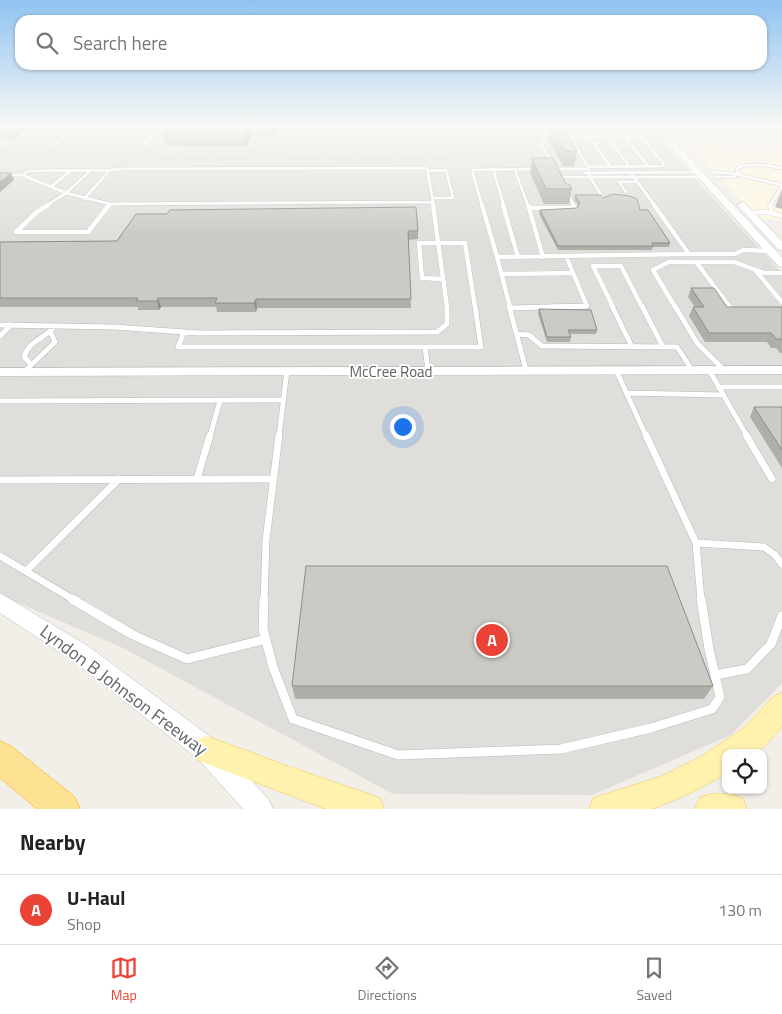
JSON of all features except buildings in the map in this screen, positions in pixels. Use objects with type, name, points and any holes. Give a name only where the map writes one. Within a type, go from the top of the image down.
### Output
[{"type":"highway","points":[[0,757],[63,809]]},
{"type":"main road","points":[[695,164],[749,213],[782,247]]},
{"type":"main road","points":[[698,164],[782,264]]},
{"type":"main road","name":"McCree Road","points":[[0,372],[27,367],[287,371],[782,370]]},
{"type":"main road","name":"Lyndon B Johnson Freeway","points":[[0,602],[80,653],[207,750],[260,809]]},
{"type":"main road","points":[[738,749],[754,738],[782,706]]},
{"type":"main road","points":[[207,750],[368,809]]},
{"type":"main road","points":[[604,809],[670,788],[722,759]]},
{"type":"main road","points":[[710,809],[732,809]]},
{"type":"lane","points":[[529,208],[575,208],[552,164]]},
{"type":"lane","points":[[585,164],[603,198]]},
{"type":"lane","points":[[589,172],[610,166],[663,166],[664,164]]},
{"type":"lane","points":[[742,176],[737,171],[738,167],[743,165],[782,166]]},
{"type":"lane","points":[[0,325],[184,332],[437,332],[447,324],[448,317],[433,200],[427,168],[129,168],[90,171],[28,171],[22,176]]},
{"type":"lane","points":[[84,199],[110,170]]},
{"type":"lane","points":[[0,175],[22,176],[84,199],[110,204],[433,200],[453,198],[446,170],[427,171]]},
{"type":"lane","points":[[526,370],[472,170],[742,176],[782,186],[770,204],[772,213]]},
{"type":"lane","points":[[492,170],[518,257]]},
{"type":"lane","points":[[515,170],[529,208],[543,257]]},
{"type":"lane","points":[[52,186],[70,171]]},
{"type":"lane","points":[[90,171],[66,193],[37,212],[16,232],[88,232],[110,204]]},
{"type":"lane","points":[[557,173],[589,172],[634,177],[707,175]]},
{"type":"lane","points":[[631,173],[689,254]]},
{"type":"lane","points":[[626,192],[619,182],[637,182]]},
{"type":"lane","points":[[749,213],[772,213],[782,216]]},
{"type":"lane","points":[[184,332],[178,347],[481,347],[464,243],[419,243],[422,278],[443,279]]},
{"type":"lane","points":[[496,257],[735,254],[742,250],[770,251]]},
{"type":"lane","points":[[510,308],[587,306],[566,256]]},
{"type":"lane","points":[[724,370],[697,342],[653,270],[668,262],[734,262],[764,273],[782,273]]},
{"type":"lane","points":[[696,262],[732,310],[742,310]]},
{"type":"lane","points":[[632,347],[593,266],[621,266],[663,347]]},
{"type":"lane","points":[[754,269],[782,302]]},
{"type":"lane","points":[[501,274],[573,273]]},
{"type":"lane","points":[[0,336],[11,325]]},
{"type":"lane","points":[[51,333],[55,342],[41,357],[27,367],[24,357],[25,351],[35,339],[51,333],[55,326]]},
{"type":"lane","points":[[517,334],[528,335],[542,346],[677,347],[692,370]]},
{"type":"lane","points":[[424,347],[428,371]]},
{"type":"lane","points":[[287,371],[266,540],[263,629],[273,667],[293,719],[398,755],[561,748],[651,728],[712,709],[720,697],[709,649],[699,584],[696,543],[616,370]]},
{"type":"lane","points":[[709,370],[772,479]]},
{"type":"lane","points":[[718,387],[782,387]]},
{"type":"lane","points":[[626,393],[723,395]]},
{"type":"lane","points":[[197,479],[220,400]]},
{"type":"lane","points":[[0,401],[284,400]]},
{"type":"lane","points":[[26,572],[119,479]]},
{"type":"lane","points":[[0,480],[274,479]]},
{"type":"lane","points":[[696,543],[764,547],[775,555],[782,564]]},
{"type":"lane","points":[[0,556],[133,635],[187,659],[266,639]]},
{"type":"lane","points":[[716,675],[747,669],[771,644],[782,616]]},
{"type":"shaded area","points":[[0,164],[682,164],[782,273],[782,683],[731,735],[592,795],[393,794],[123,648],[0,595]]},
{"type":"shaded area","points":[[706,164],[782,164],[782,221],[758,218]]},
{"type":"place","name":"U-Haul","points":[[492,640]]}]
